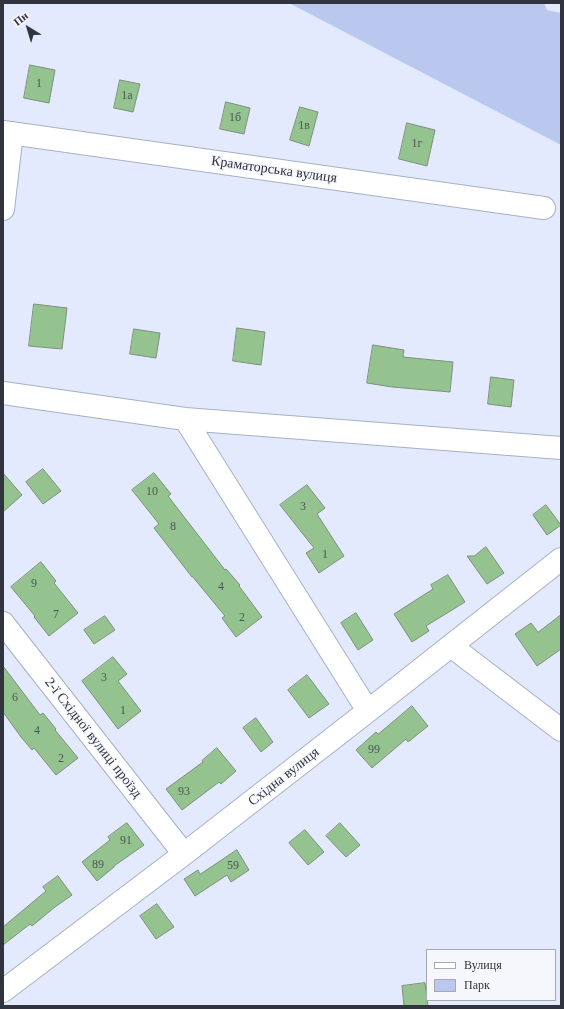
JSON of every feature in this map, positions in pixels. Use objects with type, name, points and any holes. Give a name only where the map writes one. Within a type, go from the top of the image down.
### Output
[{"type":"street","name":"Краматорська вулиця","points":[[7,132],[544,208]]},
{"type":"street","points":[[3,209],[7,132]]},
{"type":"street","points":[[3,393],[185,418],[561,448]]},
{"type":"street","points":[[185,418],[368,711]]},
{"type":"street","name":"Східна вулиця","points":[[3,991],[184,854],[561,559]]},
{"type":"street","name":"2-ї Східної вулиці проїзд","points":[[3,623],[184,854]]},
{"type":"street","points":[[451,646],[561,730]]},
{"type":"green space","points":[[289,3],[544,3],[547,10],[561,13],[561,145]]},
{"type":"building","points":[[30,65],[55,70],[49,103],[24,98]]},
{"type":"building","points":[[120,80],[140,84],[133,112],[114,108]]},
{"type":"building","points":[[226,102],[250,108],[244,134],[220,129]]},
{"type":"building","points":[[300,107],[318,112],[309,146],[290,140]]},
{"type":"building","points":[[407,123],[435,130],[427,166],[399,159]]},
{"type":"building","points":[[34,304],[67,308],[62,349],[29,346]]},
{"type":"building","points":[[237,328],[265,332],[261,365],[233,361]]},
{"type":"building","points":[[134,329],[160,333],[156,358],[130,354]]},
{"type":"building","points":[[373,345],[404,350],[403,357],[453,362],[450,392],[392,387],[367,383]]},
{"type":"building","points":[[491,377],[514,380],[511,407],[488,404]]},
{"type":"building","points":[[43,469],[61,491],[43,504],[26,482]]},
{"type":"building","points":[[3,473],[22,495],[3,512]]},
{"type":"building","points":[[154,473],[171,494],[168,496],[225,570],[226,569],[240,585],[239,586],[262,617],[236,637],[222,618],[225,616],[154,528],[159,524],[132,490]]},
{"type":"building","points":[[307,485],[325,508],[317,514],[344,556],[319,573],[306,553],[314,548],[280,505]]},
{"type":"building","points":[[546,505],[561,525],[547,535],[533,515]]},
{"type":"building","points":[[486,547],[504,573],[487,584],[467,556],[474,556]]},
{"type":"building","points":[[41,562],[56,581],[54,583],[78,613],[49,636],[11,587]]},
{"type":"building","points":[[448,575],[465,602],[426,626],[429,631],[412,642],[394,614],[433,589],[431,585]]},
{"type":"building","points":[[356,613],[373,640],[358,650],[341,623]]},
{"type":"building","points":[[561,615],[561,649],[537,666],[515,634],[531,623],[538,632]]},
{"type":"building","points":[[105,616],[115,630],[94,644],[84,630]]},
{"type":"building","points":[[113,657],[127,674],[118,681],[141,711],[118,729],[82,681]]},
{"type":"building","points":[[3,666],[40,715],[43,713],[78,758],[56,775],[34,748],[32,750],[21,737],[3,712]]},
{"type":"building","points":[[307,675],[329,704],[309,718],[288,690]]},
{"type":"building","points":[[412,706],[428,726],[408,742],[406,739],[372,768],[356,750],[376,732],[378,734]]},
{"type":"building","points":[[256,718],[273,742],[261,752],[243,728]]},
{"type":"building","points":[[217,748],[236,771],[221,784],[219,782],[182,810],[166,789],[203,762],[202,761]]},
{"type":"building","points":[[127,823],[144,845],[114,866],[97,881],[82,862],[110,840],[108,837]]},
{"type":"building","points":[[340,823],[360,845],[346,857],[326,836]]},
{"type":"building","points":[[305,830],[324,852],[308,865],[289,843]]},
{"type":"building","points":[[237,850],[249,870],[231,882],[227,875],[195,896],[184,879],[198,870],[200,874]]},
{"type":"building","points":[[58,876],[72,895],[32,926],[30,924],[3,945],[3,927],[46,891],[43,887]]},
{"type":"building","points":[[157,904],[174,927],[156,939],[140,916]]},
{"type":"building","points":[[425,983],[426,1001],[427,1001],[428,1006],[404,1006],[402,986]]}]
